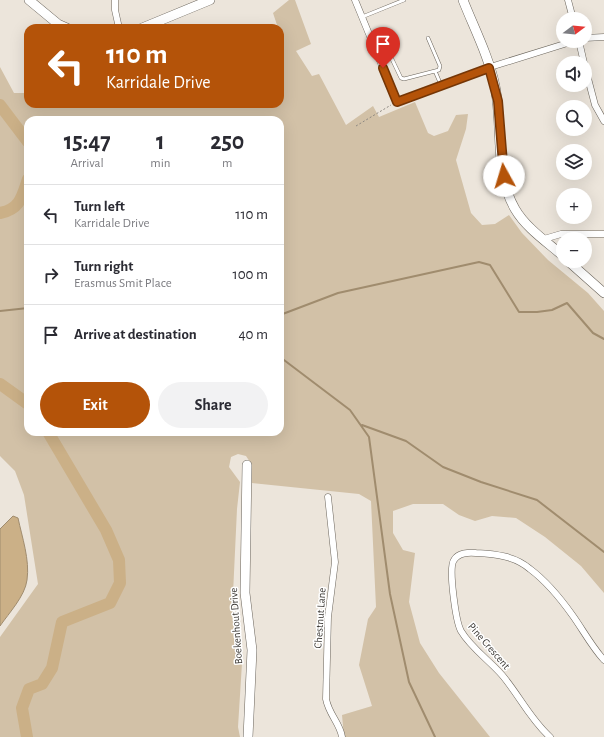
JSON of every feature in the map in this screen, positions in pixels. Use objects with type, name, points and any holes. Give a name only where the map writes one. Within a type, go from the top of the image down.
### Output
[{"type":"street","points":[[29,0],[58,24]]},
{"type":"street","points":[[115,0],[115,10],[119,24]]},
{"type":"street","points":[[152,24],[210,0]]},
{"type":"street","points":[[354,0],[397,102],[489,68],[556,47]]},
{"type":"street","points":[[464,0],[489,68],[498,101],[504,176],[509,195],[515,209],[524,221],[556,250]]},
{"type":"street","points":[[568,0],[571,12]]},
{"type":"street","points":[[592,38],[604,37]]},
{"type":"street","points":[[592,92],[595,105],[604,121]]},
{"type":"street","points":[[544,239],[561,234],[604,234]]},
{"type":"street","points":[[576,268],[604,294]]},
{"type":"street","name":"Boekenhout Drive","points":[[248,465],[245,605],[252,650],[248,737]]},
{"type":"street","name":"Chestnut Lane","points":[[328,497],[335,562],[328,617],[326,699],[328,711],[340,728],[342,737]]},
{"type":"street","name":"Pine Crescent","points":[[550,737],[530,716],[502,675],[471,643],[460,629],[452,578],[452,566],[454,559],[462,554],[477,553],[511,558],[522,563],[543,581],[572,615],[604,660]]},
{"type":"lane","points":[[362,17],[404,0]]},
{"type":"lane","points":[[378,56],[386,53],[390,55],[401,78],[404,79],[439,70],[440,66],[428,38]]},
{"type":"lane","points":[[435,71],[441,85]]},
{"type":"path","points":[[356,126],[397,102]]},
{"type":"shaded area","points":[[289,0],[295,0],[311,44],[296,51],[312,76],[319,74],[346,125],[373,106],[379,117],[415,102],[428,133],[434,136],[448,131],[456,115],[468,114],[466,129],[456,160],[471,213],[482,225],[495,224],[509,215],[522,233],[548,260],[588,293],[604,311],[604,593],[581,566],[545,537],[516,518],[492,516],[475,521],[459,515],[443,504],[413,504],[393,511],[393,533],[403,550],[415,553],[409,602],[420,643],[439,673],[490,737],[344,737],[342,715],[372,706],[359,665],[368,619],[376,607],[371,501],[359,494],[252,483],[250,462],[246,456],[238,454],[231,457],[229,467],[240,482],[237,509],[233,594],[242,663],[238,727],[240,737],[0,737],[0,637],[38,584],[24,495],[15,471],[0,456],[0,67],[14,93],[24,93],[24,108],[284,108],[284,24],[277,24],[273,13]]},
{"type":"shaded area","points":[[13,516],[18,518],[27,557],[28,572],[26,586],[20,598],[0,626],[0,529]]},
{"type":"waterway","points":[[0,105],[24,137]]},
{"type":"waterway","points":[[0,213],[12,209],[22,197],[24,191]]},
{"type":"waterway","points":[[284,313],[338,293],[479,262],[490,265],[519,312],[552,310],[567,303],[593,333],[604,339]]},
{"type":"waterway","points":[[0,311],[24,308]]},
{"type":"waterway","points":[[284,360],[350,410],[369,437],[390,594],[409,682],[435,737]]},
{"type":"waterway","points":[[0,384],[24,401]]},
{"type":"waterway","points":[[362,425],[406,441],[443,467],[481,482],[537,500],[604,552]]},
{"type":"waterway","points":[[27,737],[22,708],[29,689],[42,684],[52,668],[62,622],[110,603],[120,583],[119,560],[106,530],[50,436]]},
{"type":"route","points":[[383,68],[397,102],[489,68],[495,85],[498,101],[504,176]]}]
